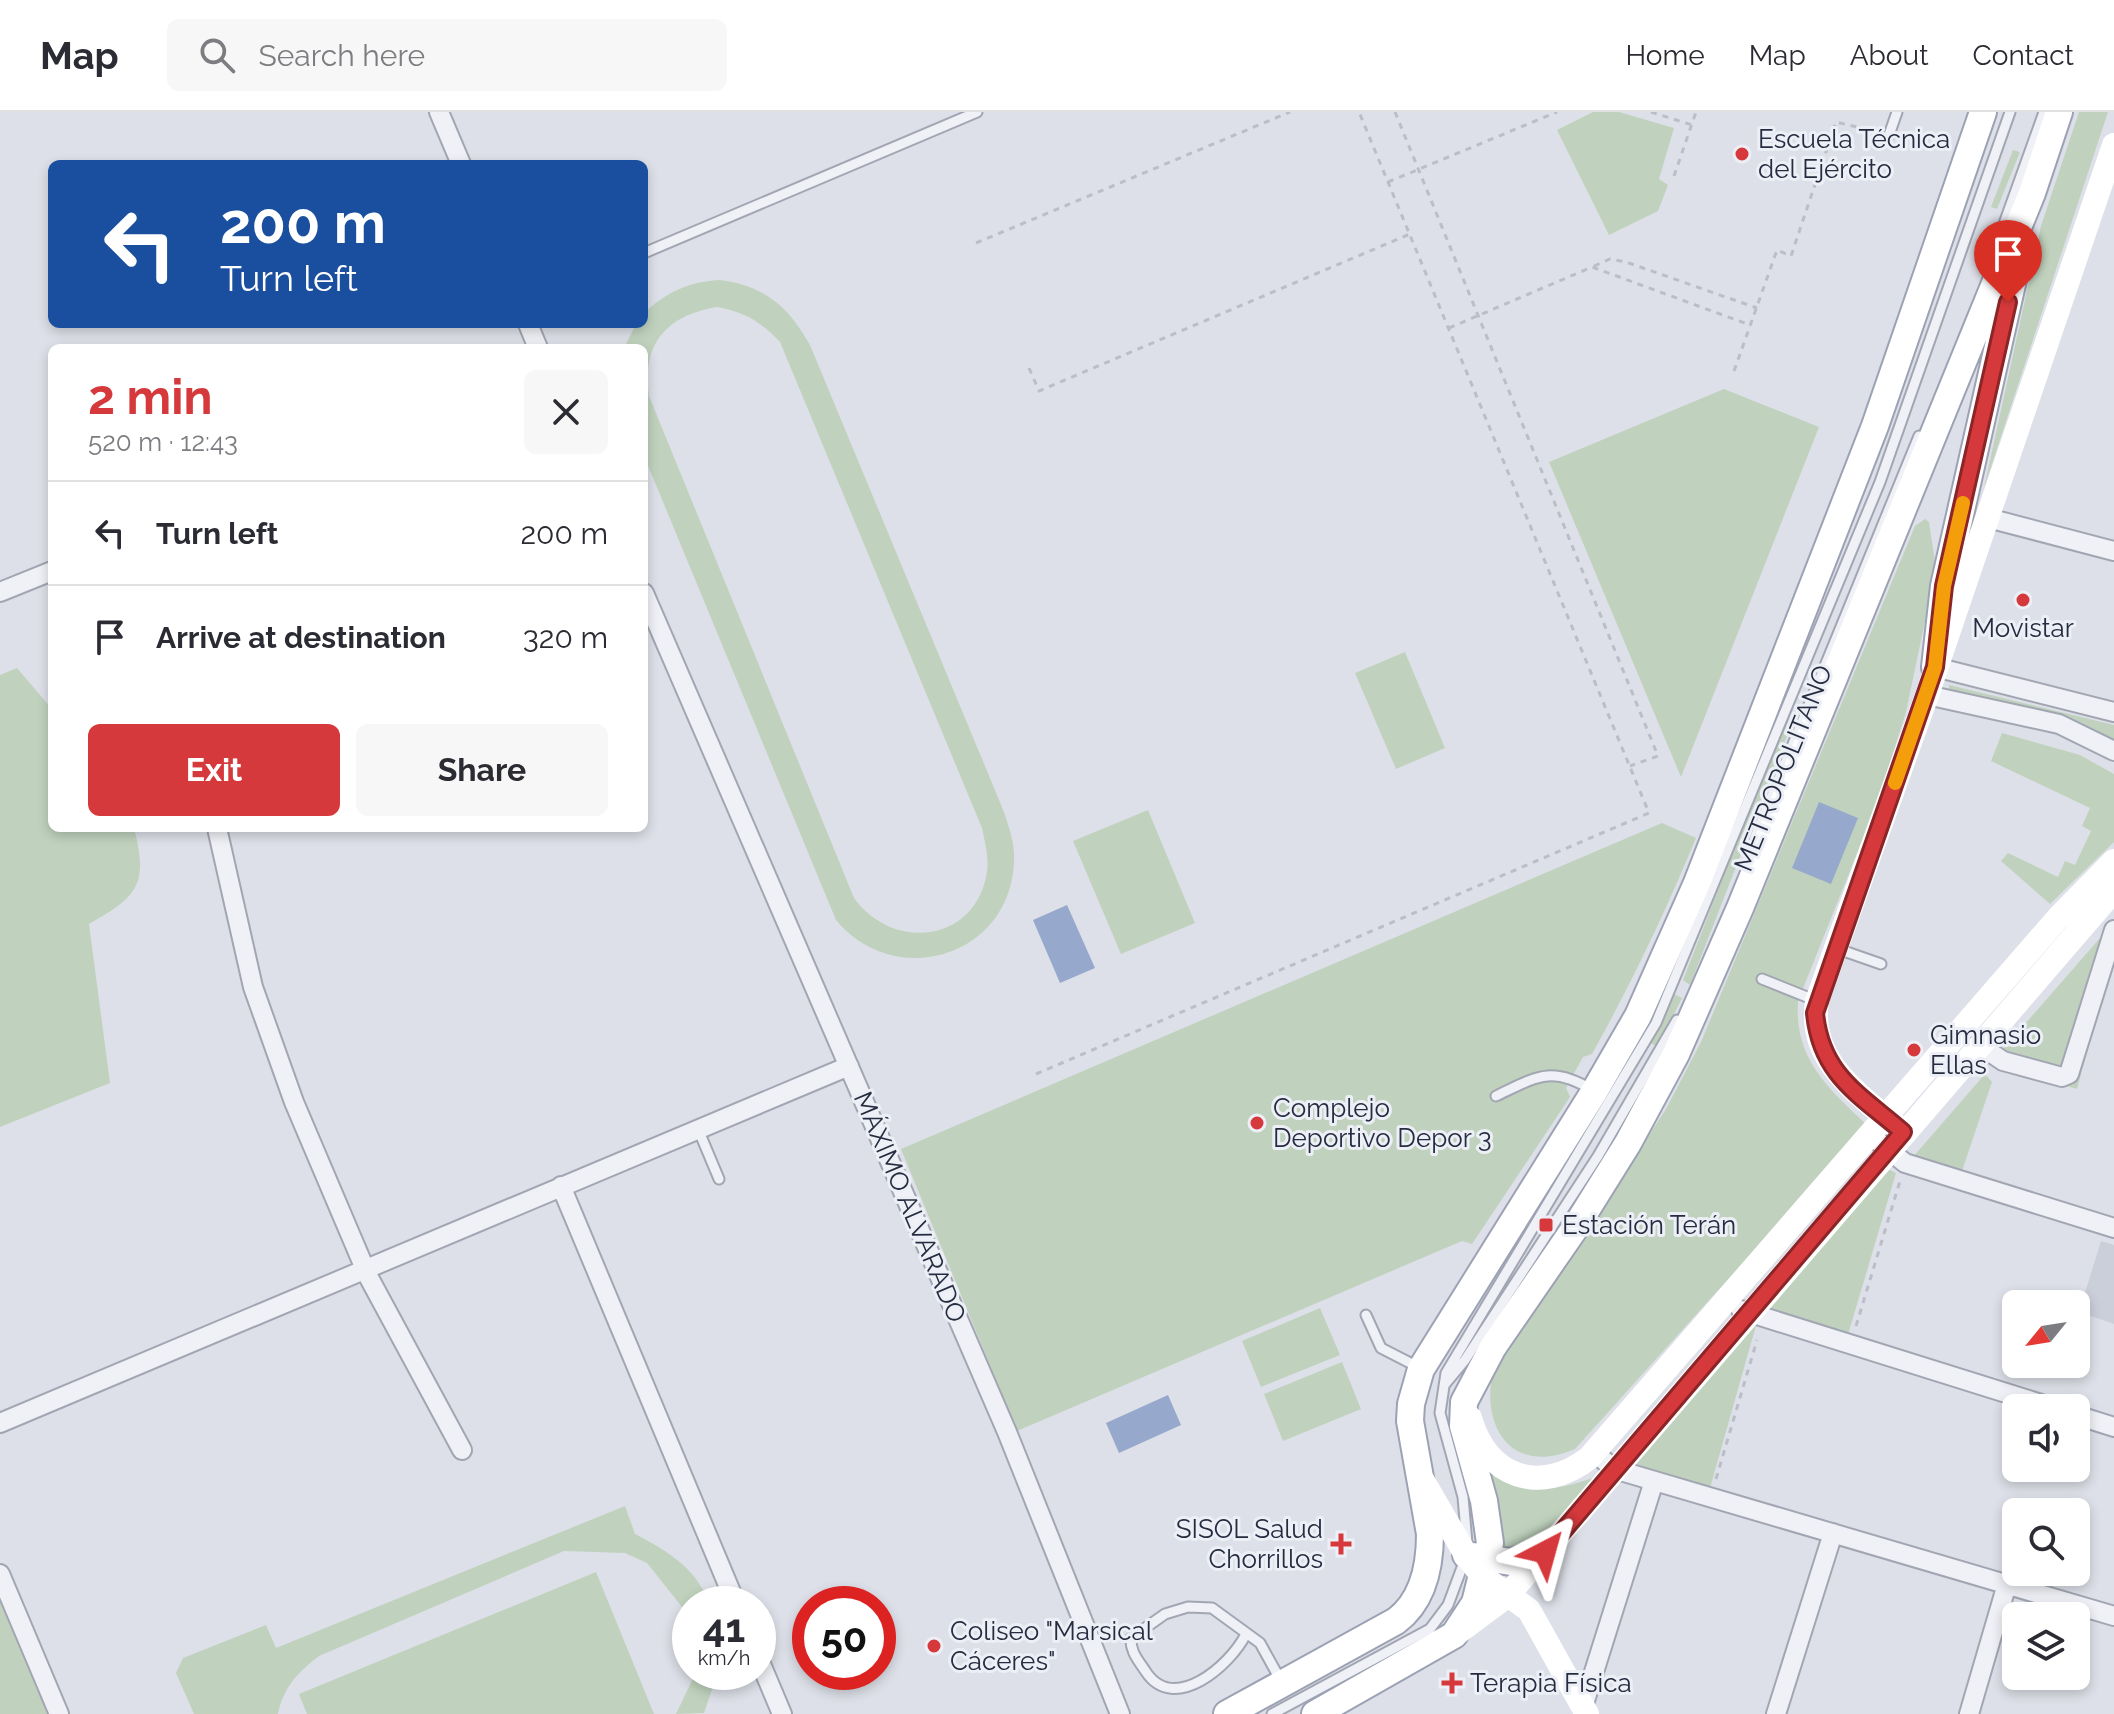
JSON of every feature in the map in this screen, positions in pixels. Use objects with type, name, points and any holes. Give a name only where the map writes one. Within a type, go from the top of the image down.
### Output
[{"type":"main road","points":[[1227,1714],[1381,1631],[1411,1607],[1421,1589],[1430,1552],[1411,1413],[1421,1369],[1638,1016],[1697,883],[1875,426],[1983,112]]},
{"type":"main road","points":[[1454,1635],[1475,1603],[1479,1564],[1488,1525],[1463,1426],[1464,1402],[1493,1347],[1575,1228],[1628,1143],[1676,1054],[1740,908],[2032,193],[2059,112]]},
{"type":"main road","points":[[1899,1148],[1831,1069],[1818,1042],[1817,1001],[1927,695],[2114,145]]},
{"type":"main road","points":[[1935,667],[1944,586],[2032,193]]},
{"type":"main road","points":[[1471,1387],[1470,1418],[1478,1441],[1491,1458],[1509,1471],[1530,1478],[1551,1479],[1571,1471],[1594,1452],[2058,918],[2114,861]]},
{"type":"main road","points":[[1315,1714],[1454,1635],[1507,1596],[1614,1469],[1756,1317],[1899,1148],[1978,1044],[2114,890]]},
{"type":"main road","points":[[1417,1468],[1479,1564],[1507,1596],[1529,1610],[1585,1710]]},
{"type":"main road","points":[[1479,1564],[1521,1561],[1545,1552]]},
{"type":"street","points":[[439,112],[459,160]]},
{"type":"street","points":[[1988,518],[2114,551]]},
{"type":"street","points":[[0,592],[48,573]]},
{"type":"street","name":"MÁXIMO ALVARADO","points":[[648,602],[1007,1432],[1120,1714]]},
{"type":"street","points":[[1935,667],[2114,712]]},
{"type":"street","points":[[1927,695],[2059,724],[2114,751]]},
{"type":"street","points":[[218,832],[253,987],[294,1102],[365,1269],[462,1450]]},
{"type":"street","points":[[1978,1044],[2003,1061],[2062,1077],[2069,1074],[2114,930]]},
{"type":"street","points":[[0,1423],[849,1066]]},
{"type":"street","points":[[1899,1148],[2114,1228]]},
{"type":"street","points":[[561,1186],[728,1586]]},
{"type":"street","points":[[1724,1301],[1756,1317],[2009,1394]]},
{"type":"street","points":[[2090,1419],[2114,1427]]},
{"type":"street","points":[[1594,1452],[1614,1469],[2002,1583]]},
{"type":"street","points":[[1585,1710],[1654,1481]]},
{"type":"street","points":[[1776,1714],[1833,1533]]},
{"type":"street","points":[[0,1574],[59,1714]]},
{"type":"street","points":[[1969,1714],[2006,1586]]},
{"type":"street","points":[[2014,1586],[2114,1616]]},
{"type":"street","points":[[772,1690],[782,1714]]},
{"type":"lane","points":[[648,251],[977,112]]},
{"type":"lane","points":[[1889,135],[1897,112]]},
{"type":"lane","name":"METROPOLITANO","points":[[1272,1714],[1430,1629],[1479,1564],[1440,1413],[1445,1384],[1459,1348],[1630,1071],[1673,984],[1880,482],[2010,112]]},
{"type":"lane","points":[[1939,388],[1984,278],[2044,112]]},
{"type":"lane","name":"METROPOLITANO","points":[[1752,845],[1922,428]]},
{"type":"lane","name":"METROPOLITANO","points":[[1445,1384],[1465,1360],[1508,1295],[1643,1083],[1701,971],[1742,872]]},
{"type":"lane","points":[[1835,948],[1881,964]]},
{"type":"lane","points":[[1762,979],[1817,1001]]},
{"type":"lane","points":[[1496,1096],[1543,1074],[1572,1078],[1594,1092]]},
{"type":"lane","points":[[698,1129],[719,1179]]},
{"type":"lane","points":[[1366,1315],[1381,1348],[1421,1369]]},
{"type":"lane","points":[[1246,1634],[1236,1654],[1221,1669],[1182,1690],[1169,1692],[1153,1683],[1131,1646],[1131,1638],[1165,1614],[1188,1607],[1212,1608],[1260,1643],[1283,1684]]},
{"type":"path","points":[[976,243],[1290,112]]},
{"type":"path","points":[[1036,1074],[1649,813],[1359,112]]},
{"type":"path","points":[[1395,112],[1658,756],[1630,766]]},
{"type":"path","points":[[1388,182],[1557,112]]},
{"type":"path","points":[[1651,112],[1692,125]]},
{"type":"path","points":[[1674,176],[1696,112]]},
{"type":"path","points":[[1734,371],[1777,250],[1791,256],[1836,122],[1889,135]]},
{"type":"path","points":[[1029,368],[1039,391],[1410,234]]},
{"type":"path","points":[[1449,328],[1610,259],[1757,308]]},
{"type":"path","points":[[1592,267],[1750,325]]},
{"type":"path","points":[[1850,1345],[1899,1148]]},
{"type":"path","points":[[1711,1498],[1756,1317]]},
{"type":"shaded area","points":[[2101,1241],[2114,1245],[2114,1324],[2090,1316],[2090,1290],[2086,1290]]},
{"type":"green space","points":[[1593,112],[1619,112],[1674,128],[1659,179],[1668,185],[1658,211],[1609,235],[1557,130]]},
{"type":"green space","points":[[2079,112],[2108,112],[1984,488],[2041,226]]},
{"type":"green space","points":[[2013,150],[2020,152],[1997,209],[1991,207]]},
{"type":"green space","points":[[719,280],[762,293],[784,309],[810,345],[1002,807],[1014,853],[1008,893],[994,920],[973,940],[947,953],[918,958],[889,954],[861,942],[836,920],[648,466],[648,378],[648,344],[626,344],[634,328],[648,328],[648,310],[678,289]],"holes":[[[717,307],[752,319],[780,342],[982,828],[987,872],[980,896],[967,914],[950,926],[931,932],[910,932],[890,927],[870,915],[854,898],[649,396],[649,361],[661,335],[671,325],[699,311]]]},
{"type":"green space","points":[[1724,389],[1819,427],[1681,777],[1549,462]]},
{"type":"green space","points":[[1925,519],[1929,522],[1936,569],[1906,712],[1876,806],[1798,1001],[1802,1040],[1816,1071],[1867,1125],[1575,1449],[1554,1456],[1520,1452],[1507,1443],[1492,1414],[1492,1375],[1666,1109],[1701,1042],[1915,526]]},
{"type":"green space","points":[[1405,652],[1445,748],[1396,769],[1355,673]]},
{"type":"green space","points":[[17,668],[48,704],[48,832],[135,832],[140,863],[139,876],[128,897],[89,924],[110,1083],[0,1127],[0,675]]},
{"type":"green space","points":[[1949,685],[2114,725],[2114,743],[2075,722],[1949,693]]},
{"type":"green space","points":[[1786,716],[1794,718],[1690,985],[1683,980]]},
{"type":"green space","points":[[2002,733],[2080,755],[2114,774],[2114,842],[2050,904],[2001,861],[2008,853],[2058,877],[2065,861],[2075,865],[2091,831],[2082,826],[2090,808],[1991,761]]},
{"type":"green space","points":[[1148,810],[1195,923],[1121,954],[1073,841]]},
{"type":"green space","name":"Complejo Deportivo Depor 3","points":[[1662,823],[1696,838],[1672,894],[1592,1054],[1583,1057],[1566,1088],[1570,1097],[1472,1244],[1462,1241],[1017,1431],[901,1149]]},
{"type":"green space","points":[[2114,922],[2114,954],[2077,1089],[1990,1064]]},
{"type":"green space","points":[[1674,994],[1682,998],[1658,1047],[1650,1043]]},
{"type":"green space","points":[[1985,1074],[1992,1082],[1962,1171],[1913,1157]]},
{"type":"green space","points":[[1884,1167],[1896,1173],[1847,1338],[1765,1312]]},
{"type":"green space","points":[[1320,1308],[1340,1355],[1261,1387],[1242,1341]]},
{"type":"green space","points":[[1757,1322],[1710,1488],[1629,1465]]},
{"type":"green space","points":[[1342,1362],[1361,1409],[1283,1441],[1264,1394]]},
{"type":"green space","points":[[1481,1460],[1493,1473],[1520,1488],[1549,1489],[1596,1477],[1531,1551],[1498,1555]]},
{"type":"green space","points":[[625,1506],[635,1534],[680,1562],[701,1586],[672,1586],[672,1594],[647,1563],[625,1553],[564,1551],[319,1656],[292,1681],[278,1714],[194,1714],[176,1673],[183,1658],[266,1625],[276,1648]]},
{"type":"green space","points":[[596,1572],[654,1714],[307,1714],[299,1694]]},
{"type":"green space","points":[[0,1580],[56,1714],[0,1714]]},
{"type":"green space","points":[[687,1690],[712,1690],[704,1713],[676,1714]]},
{"type":"water","points":[[1819,802],[1858,818],[1831,884],[1792,868]]},
{"type":"water","points":[[1067,905],[1095,968],[1060,983],[1033,920]]},
{"type":"water","points":[[1168,1395],[1181,1425],[1119,1453],[1106,1423]]},
{"type":"slow traffic","points":[[1895,783],[1935,667],[1944,586],[1963,503]]},
{"type":"place","name":"Escuela Técnica del Ejército","points":[[1742,154]]},
{"type":"place","name":"Movistar","points":[[2023,600]]},
{"type":"place","name":"Gimnasio Ellas","points":[[1914,1050]]},
{"type":"place","name":"Complejo Deportivo Depor 3","points":[[1257,1123]]},
{"type":"place","name":"Estación Terán","points":[[1546,1225]]},
{"type":"place","name":"SISOL Salud Chorrillos","points":[[1341,1544]]},
{"type":"place","name":"Coliseo \"Marsical Cáceres\"","points":[[934,1646]]},
{"type":"place","name":"Terapia Física","points":[[1452,1683]]},
{"type":"route","points":[[1545,1552],[1903,1132],[1831,1069],[1818,1042],[1815,1013],[1835,948],[1935,667],[1944,586],[2008,302]]}]
